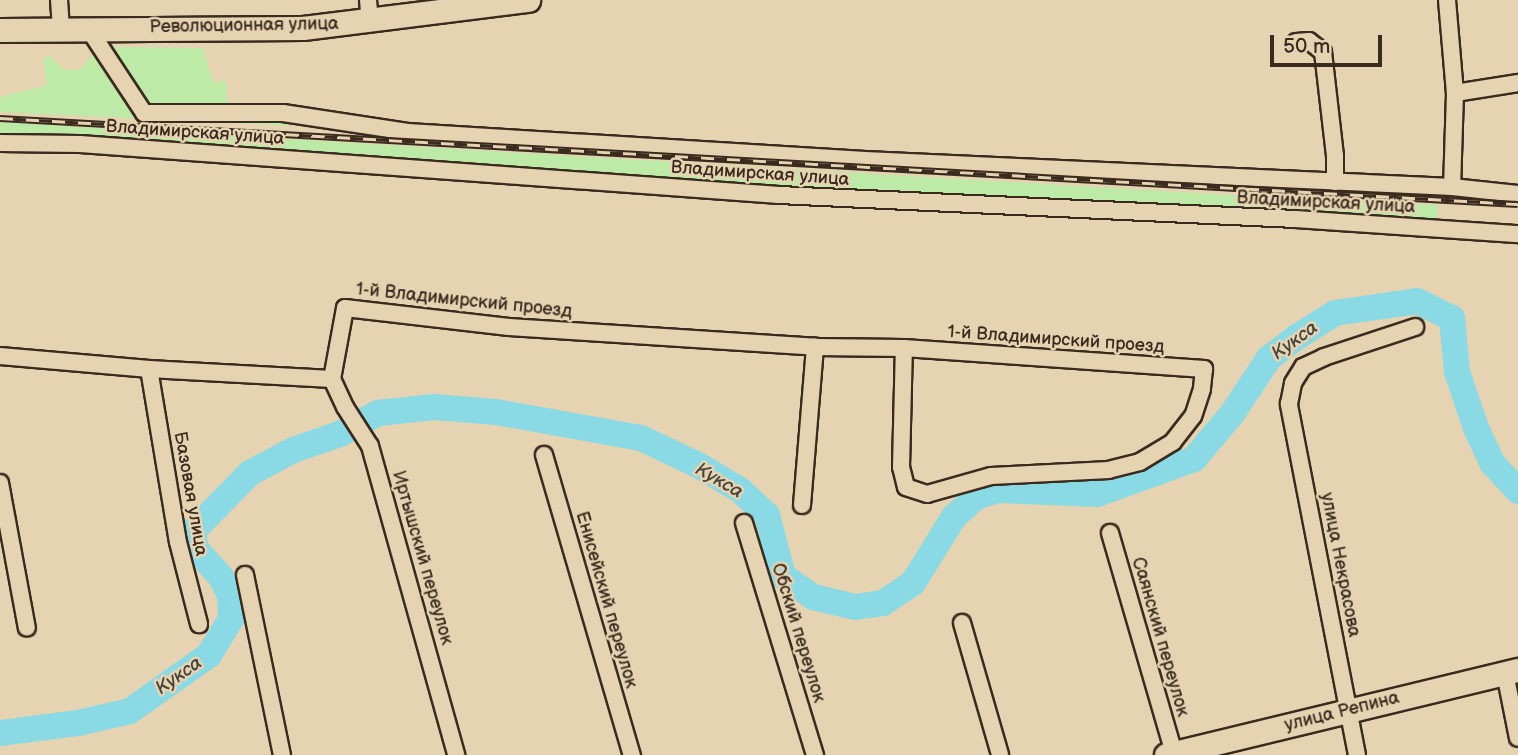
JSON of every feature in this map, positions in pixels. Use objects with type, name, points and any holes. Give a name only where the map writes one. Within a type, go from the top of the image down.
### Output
[{"type":"street","points":[[60,0],[61,28]]},
{"type":"street","name":"Революционная улица","points":[[0,30],[303,28],[369,11],[528,0]]},
{"type":"street","points":[[1447,0],[1455,93],[1451,187]]},
{"type":"street","name":"Владимирская улица","points":[[88,28],[144,113],[283,113],[408,132],[865,160],[1451,187],[1518,194]]},
{"type":"street","name":"Владимирская улица","points":[[1296,42],[1310,41],[1323,52],[1334,144],[1335,182]]},
{"type":"street","points":[[1455,93],[1518,83]]},
{"type":"street","name":"Владимирская улица","points":[[0,143],[94,145],[779,195],[1296,219],[1518,234]]},
{"type":"street","name":"1-й Владимирский проезд","points":[[332,379],[345,308],[509,327],[815,347],[904,348],[1205,369],[1193,416],[1173,442],[1140,462],[1109,470],[991,476],[927,494],[906,487],[901,467],[904,348]]},
{"type":"street","name":"улица Некрасова","points":[[1357,755],[1289,404],[1293,383],[1303,368],[1324,357],[1415,327]]},
{"type":"street","points":[[802,505],[815,347]]},
{"type":"street","points":[[0,356],[149,369],[332,379]]},
{"type":"street","name":"Базовая улица","points":[[149,369],[178,542],[199,624]]},
{"type":"street","name":"Иртышский переулок","points":[[332,379],[345,407],[370,446],[456,755]]},
{"type":"street","name":"Енисейский переулок","points":[[544,455],[632,755]]},
{"type":"street","points":[[0,484],[27,628]]},
{"type":"street","name":"Обский переулок","points":[[744,523],[815,755]]},
{"type":"street","name":"Саянский переулок","points":[[1110,533],[1170,754]]},
{"type":"street","points":[[245,575],[282,755]]},
{"type":"street","points":[[962,623],[1000,755]]},
{"type":"street","points":[[1511,671],[1518,738]]},
{"type":"street","name":"улица Репина","points":[[1170,754],[1511,671]]},
{"type":"green space","points":[[114,47],[203,48],[213,82],[226,81],[228,104],[290,106],[144,110],[110,54]]},
{"type":"green space","points":[[95,52],[140,115],[291,120],[291,126],[0,112],[0,97],[47,85],[43,58],[50,56],[64,70],[79,70]]},
{"type":"green space","points":[[0,122],[1314,200],[1438,205],[1437,225],[809,192],[0,136]]},
{"type":"waterway","name":"Кукса","points":[[0,733],[78,723],[130,711],[209,655],[231,619],[230,596],[221,577],[195,548],[194,530],[250,473],[293,450],[340,434],[378,413],[434,407],[496,412],[641,438],[698,465],[740,490],[767,515],[783,576],[813,597],[855,607],[883,603],[913,583],[954,517],[976,497],[998,490],[1097,494],[1194,459],[1232,414],[1269,358],[1297,337],[1335,313],[1417,301],[1452,318],[1457,372],[1476,428],[1493,464],[1518,491]]},
{"type":"railway","points":[[0,118],[1518,204]]}]
